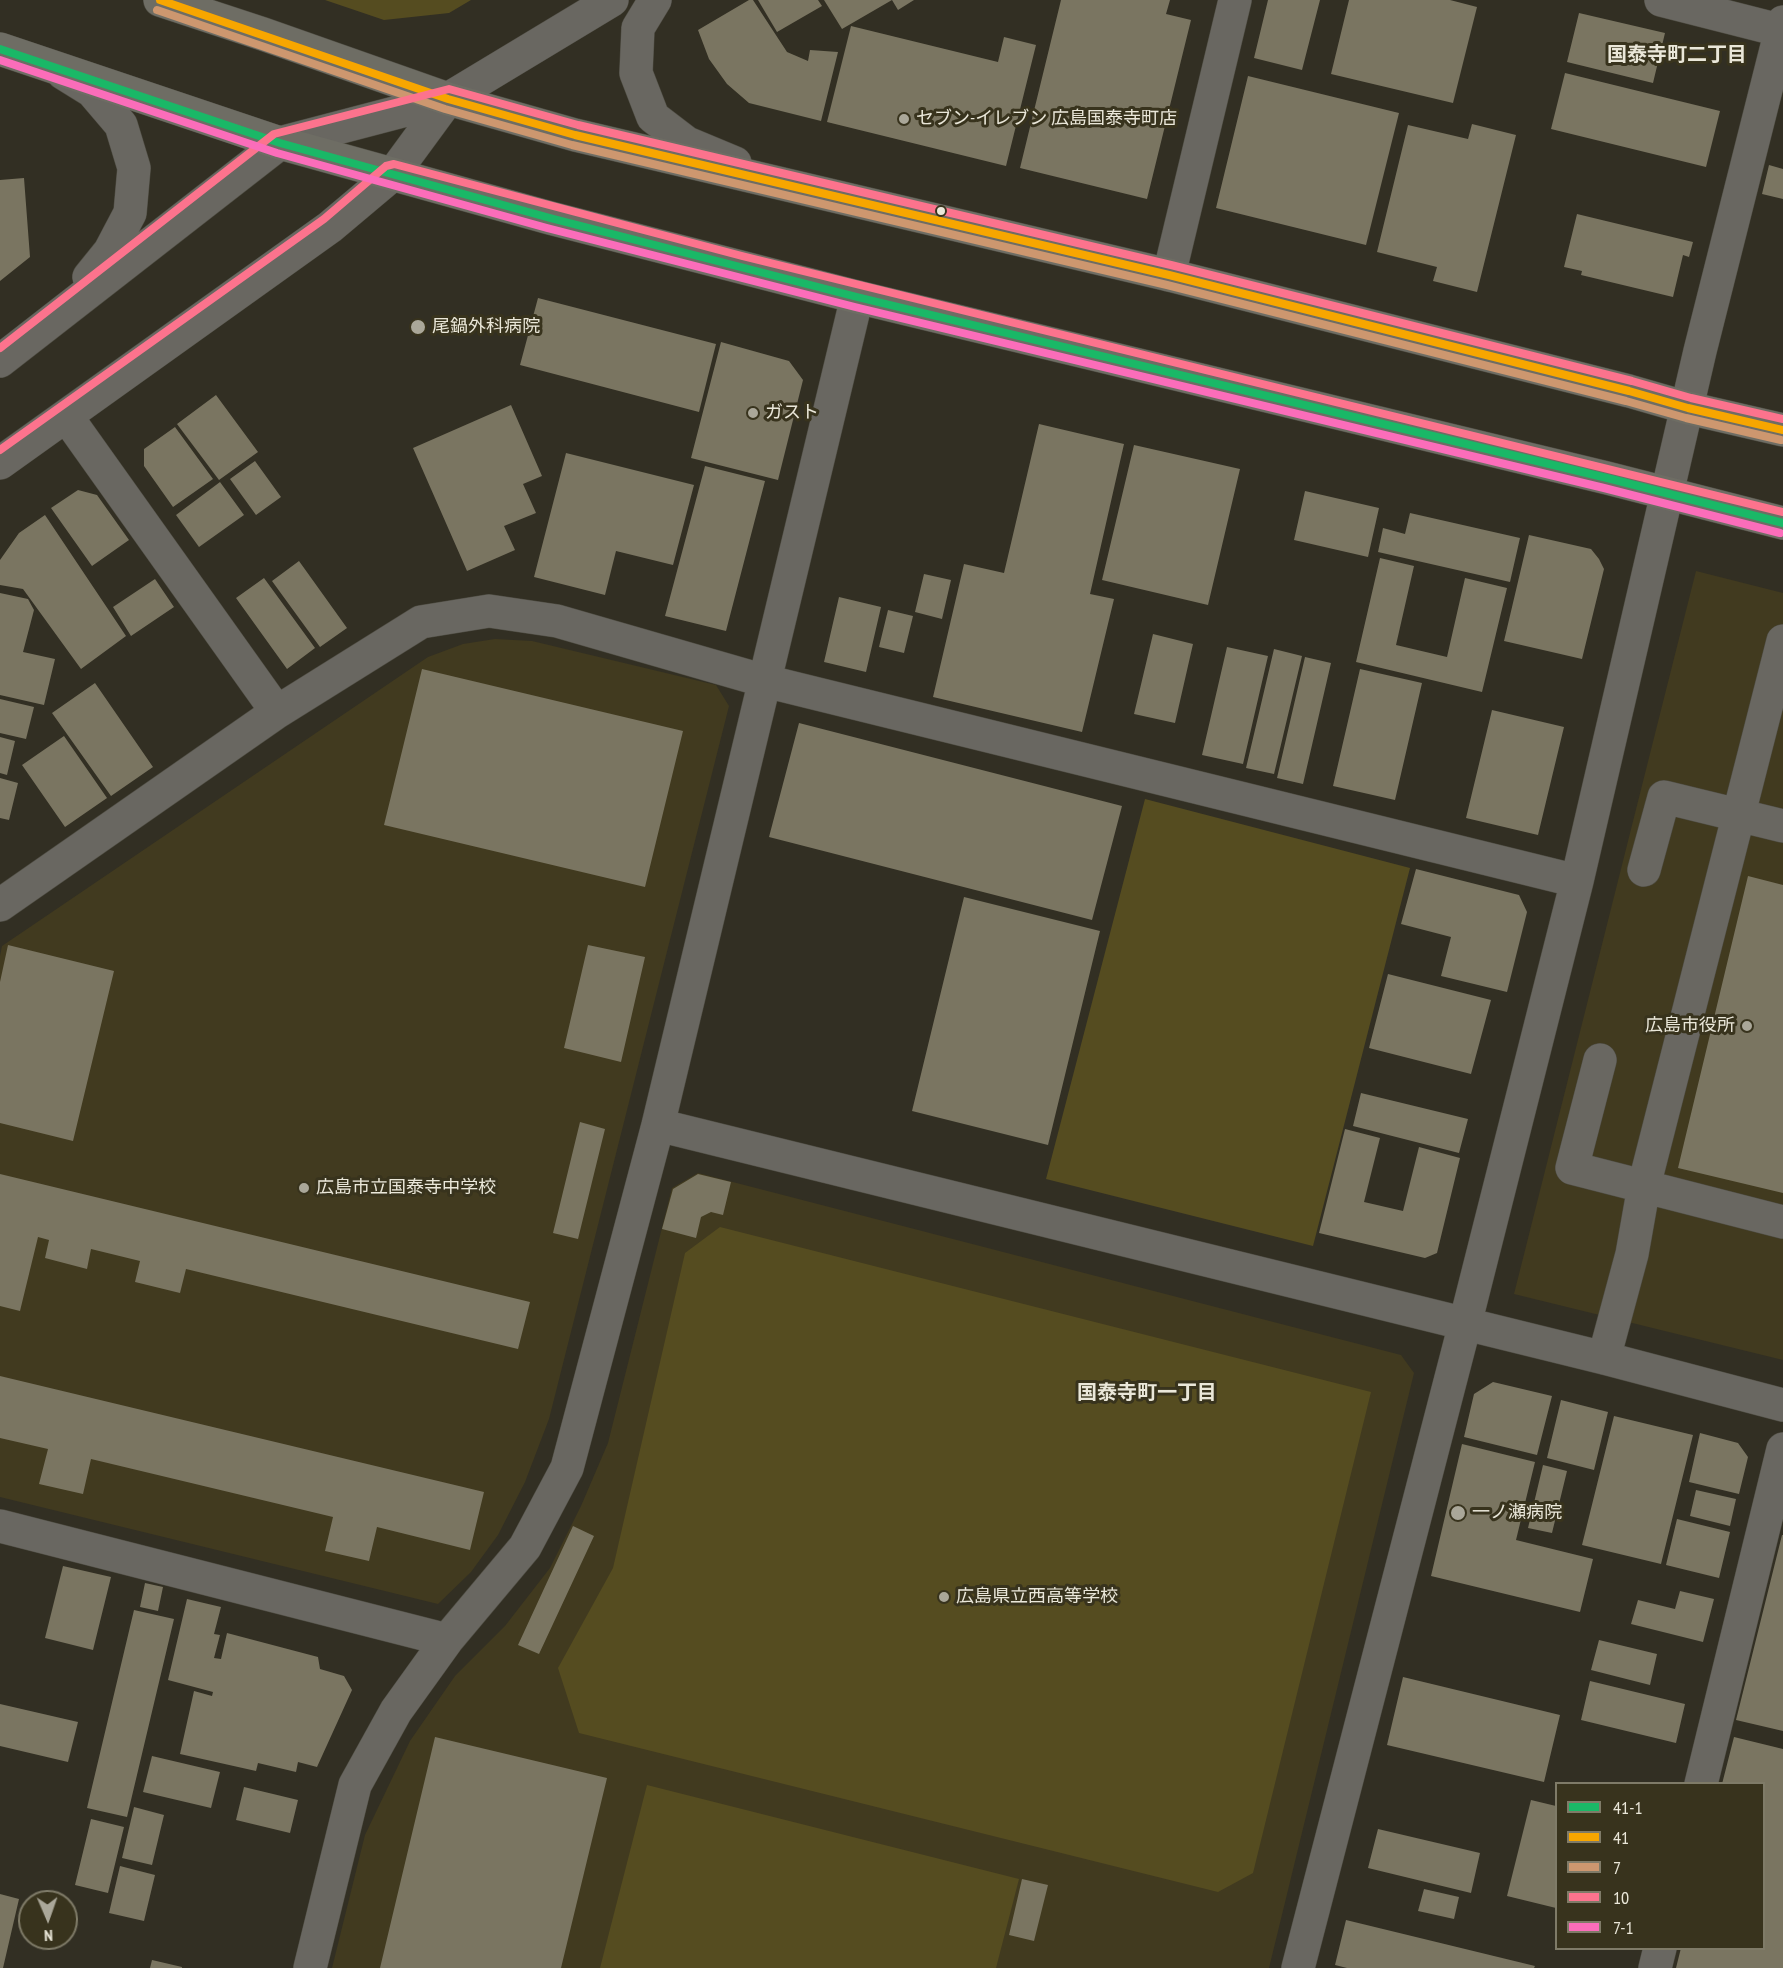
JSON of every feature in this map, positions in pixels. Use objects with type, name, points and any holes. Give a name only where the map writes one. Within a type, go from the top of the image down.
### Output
[{"type":"highway","points":[[160,0],[448,99],[574,135],[1169,275],[1629,391],[1688,408],[1783,430]]},
{"type":"highway","points":[[0,49],[280,143],[550,218],[857,297],[1596,475],[1783,523]]},
{"type":"street","points":[[0,360],[280,143],[448,99],[612,0]]},
{"type":"street","points":[[655,0],[638,28],[636,73],[653,117],[687,143],[783,183]]},
{"type":"street","points":[[1169,275],[1235,0]]},
{"type":"street","points":[[1298,1968],[1465,1324],[1576,881],[1700,351],[1782,28],[1661,0]]},
{"type":"street","points":[[47,64],[92,91],[121,125],[134,168],[130,213],[110,251],[62,312]]},
{"type":"street","points":[[0,464],[330,227],[393,174],[448,99]]},
{"type":"street","points":[[310,1968],[355,1785],[396,1711],[447,1640],[525,1547],[567,1467],[658,1125],[857,297]]},
{"type":"street","points":[[68,417],[278,712]]},
{"type":"street","points":[[0,905],[278,712],[421,622],[489,611],[557,621],[765,681],[1576,881]]},
{"type":"street","points":[[1604,1358],[1632,1254],[1644,1186],[1783,641]]},
{"type":"street","points":[[1644,870],[1664,797],[1783,826]]},
{"type":"street","points":[[1600,1060],[1572,1168],[1783,1222]]},
{"type":"street","points":[[658,1125],[1604,1358],[1783,1405]]},
{"type":"street","points":[[1701,1782],[1783,1449]]},
{"type":"street","points":[[0,1526],[447,1640]]},
{"type":"street","points":[[1655,1968],[1660,1950]]},
{"type":"shaded area","points":[[325,0],[471,0],[449,13],[384,20]]},
{"type":"shaded area","points":[[1696,571],[1783,593],[1783,1360],[1514,1294]]},
{"type":"shaded area","name":"広島市立国泰寺中学校","points":[[495,639],[532,641],[716,685],[729,706],[549,1419],[525,1482],[498,1535],[471,1572],[438,1604],[0,1497],[0,956],[2,946],[428,657],[463,644]]},
{"type":"shaded area","points":[[1145,799],[1410,868],[1313,1246],[1046,1179]]},
{"type":"shaded area","name":"広島県立西高等学校","points":[[698,1173],[1401,1355],[1414,1373],[1269,1968],[332,1968],[365,1835],[410,1741],[455,1676],[505,1626],[550,1568],[581,1506],[608,1443],[672,1188]]},
{"type":"shaded area","name":"広島県立西高等学校","points":[[720,1227],[1371,1392],[1253,1873],[1218,1892],[579,1733],[558,1668],[613,1568],[685,1253]]},
{"type":"shaded area","points":[[647,1785],[1019,1879],[996,1968],[600,1968]]},
{"type":"building","points":[[749,0],[753,0],[787,52],[808,61],[810,50],[838,52],[821,121],[749,103],[727,84],[709,59],[698,30]]},
{"type":"building","points":[[758,0],[818,0],[822,6],[777,32]]},
{"type":"building","points":[[824,0],[892,0],[842,29]]},
{"type":"building","points":[[892,0],[914,0],[898,10]]},
{"type":"building","points":[[1061,0],[1170,0],[1166,14],[1191,20],[1147,199],[1020,168]]},
{"type":"building","points":[[1268,0],[1320,0],[1302,70],[1254,58]]},
{"type":"building","points":[[1349,0],[1450,0],[1477,7],[1453,103],[1331,74]]},
{"type":"building","points":[[1579,13],[1665,33],[1653,83],[1567,62]]},
{"type":"building","points":[[851,26],[998,62],[1004,37],[1036,45],[1006,166],[827,122]]},
{"type":"building","points":[[1565,73],[1720,111],[1706,167],[1551,129]]},
{"type":"building","points":[[1248,76],[1399,113],[1366,245],[1216,208]]},
{"type":"building","points":[[1472,124],[1516,135],[1477,292],[1433,281],[1437,267],[1377,252],[1408,125],[1468,139]]},
{"type":"building","points":[[1769,165],[1783,169],[1783,199],[1762,194]]},
{"type":"building","points":[[24,178],[30,257],[0,281],[0,180]]},
{"type":"building","points":[[1577,214],[1693,242],[1689,257],[1683,255],[1673,297],[1581,275],[1582,271],[1564,267]]},
{"type":"building","points":[[538,298],[716,344],[699,412],[520,365]]},
{"type":"building","points":[[721,342],[789,361],[803,380],[778,480],[691,458]]},
{"type":"building","points":[[216,395],[258,452],[219,480],[177,424]]},
{"type":"building","points":[[511,405],[542,476],[523,484],[536,513],[504,526],[515,550],[467,571],[413,448]]},
{"type":"building","points":[[1039,424],[1124,444],[1090,594],[1114,599],[1082,732],[933,697],[964,564],[1004,573]]},
{"type":"building","points":[[175,427],[213,479],[173,507],[144,466],[144,449]]},
{"type":"building","points":[[1134,445],[1240,469],[1208,605],[1102,580]]},
{"type":"building","points":[[566,453],[694,485],[673,565],[616,551],[605,595],[534,577]]},
{"type":"building","points":[[255,461],[281,497],[256,515],[230,479]]},
{"type":"building","points":[[705,466],[765,481],[726,631],[665,616]]},
{"type":"building","points":[[220,482],[244,515],[199,547],[176,515]]},
{"type":"building","points":[[78,490],[97,495],[129,540],[92,566],[51,508]]},
{"type":"building","points":[[1305,491],[1379,508],[1368,557],[1294,540]]},
{"type":"building","points":[[1410,513],[1520,538],[1510,582],[1378,552],[1383,528],[1405,534]]},
{"type":"building","points":[[45,515],[126,636],[81,669],[23,589],[0,585],[0,560],[19,533]]},
{"type":"building","points":[[1529,535],[1591,549],[1604,569],[1582,659],[1504,641]]},
{"type":"building","points":[[1380,558],[1414,566],[1396,645],[1447,657],[1465,578],[1507,588],[1482,692],[1356,662]]},
{"type":"building","points":[[299,561],[347,628],[320,647],[272,581]]},
{"type":"building","points":[[924,574],[951,580],[942,619],[915,612]]},
{"type":"building","points":[[264,578],[315,648],[287,669],[236,598]]},
{"type":"building","points":[[155,579],[174,607],[131,636],[113,607]]},
{"type":"building","points":[[0,593],[28,599],[34,610],[23,652],[55,659],[44,705],[0,695]]},
{"type":"building","points":[[839,597],[881,607],[866,672],[824,662]]},
{"type":"building","points":[[888,610],[913,616],[904,653],[879,647]]},
{"type":"building","points":[[1153,634],[1193,644],[1175,723],[1134,714]]},
{"type":"building","points":[[1227,647],[1268,656],[1243,764],[1202,755]]},
{"type":"building","points":[[1274,649],[1302,656],[1274,774],[1246,768]]},
{"type":"building","points":[[1305,657],[1331,663],[1303,784],[1277,778]]},
{"type":"building","points":[[422,669],[683,731],[645,887],[384,825]]},
{"type":"building","points":[[1360,669],[1422,683],[1395,800],[1333,786]]},
{"type":"building","points":[[95,683],[153,767],[111,796],[52,713]]},
{"type":"building","points":[[0,699],[34,707],[26,739],[0,733]]},
{"type":"building","points":[[1492,710],[1564,727],[1538,835],[1466,818]]},
{"type":"building","points":[[799,723],[1122,806],[1092,920],[769,837]]},
{"type":"building","points":[[64,736],[107,798],[65,827],[22,765]]},
{"type":"building","points":[[0,737],[15,741],[7,775],[0,773]]},
{"type":"building","points":[[0,778],[18,783],[9,820],[0,818]]},
{"type":"building","points":[[1416,869],[1519,895],[1527,912],[1507,992],[1441,976],[1451,937],[1401,924]]},
{"type":"building","name":"広島市役所","points":[[1748,876],[1783,885],[1783,1193],[1678,1168]]},
{"type":"building","points":[[964,897],[1100,931],[1048,1145],[912,1111]]},
{"type":"building","points":[[8,945],[114,971],[73,1141],[0,1123],[0,982]]},
{"type":"building","points":[[588,945],[645,957],[621,1062],[564,1048]]},
{"type":"building","points":[[1388,974],[1491,1000],[1471,1074],[1369,1048]]},
{"type":"building","points":[[1361,1093],[1468,1119],[1459,1153],[1353,1126]]},
{"type":"building","points":[[580,1122],[605,1129],[578,1239],[553,1233]]},
{"type":"building","points":[[1345,1129],[1380,1138],[1364,1202],[1403,1211],[1419,1147],[1460,1158],[1437,1253],[1425,1258],[1319,1233]]},
{"type":"building","points":[[0,1174],[530,1302],[518,1349],[186,1269],[180,1293],[135,1282],[140,1261],[91,1249],[87,1269],[45,1258],[49,1240],[38,1237],[20,1311],[0,1306]]},
{"type":"building","points":[[698,1174],[731,1182],[723,1215],[711,1212],[701,1217],[696,1238],[662,1229],[673,1189]]},
{"type":"building","points":[[0,1376],[484,1492],[470,1550],[377,1527],[369,1561],[325,1551],[333,1517],[91,1459],[83,1494],[39,1484],[48,1449],[0,1438]]},
{"type":"building","points":[[1493,1382],[1552,1396],[1537,1455],[1464,1437],[1474,1394]]},
{"type":"building","points":[[1561,1400],[1608,1412],[1594,1470],[1547,1458]]},
{"type":"building","points":[[1614,1416],[1693,1435],[1661,1564],[1582,1545]]},
{"type":"building","points":[[1700,1433],[1738,1443],[1748,1457],[1739,1494],[1689,1482]]},
{"type":"building","points":[[1462,1444],[1535,1462],[1516,1540],[1593,1559],[1580,1612],[1431,1576]]},
{"type":"building","points":[[1543,1465],[1567,1471],[1552,1533],[1528,1528]]},
{"type":"building","points":[[1696,1490],[1736,1499],[1730,1526],[1690,1516]]},
{"type":"building","points":[[1677,1519],[1730,1532],[1719,1578],[1666,1565]]},
{"type":"building","points":[[573,1526],[594,1536],[539,1654],[518,1645]]},
{"type":"building","points":[[1783,1535],[1783,1731],[1736,1720]]},
{"type":"building","points":[[63,1566],[111,1577],[93,1650],[45,1638]]},
{"type":"building","points":[[145,1583],[163,1587],[158,1611],[140,1607]]},
{"type":"building","points":[[1680,1591],[1714,1599],[1703,1642],[1631,1624],[1638,1600],[1675,1609]]},
{"type":"building","points":[[187,1599],[221,1607],[214,1634],[220,1635],[214,1658],[221,1659],[227,1633],[318,1657],[320,1669],[344,1676],[352,1690],[317,1767],[298,1762],[296,1772],[258,1763],[256,1771],[180,1754],[194,1691],[212,1696],[213,1692],[168,1680]]},
{"type":"building","points":[[134,1610],[174,1619],[127,1817],[87,1808]]},
{"type":"building","points":[[1599,1640],[1657,1654],[1650,1685],[1591,1670]]},
{"type":"building","points":[[1403,1677],[1560,1715],[1544,1782],[1387,1745]]},
{"type":"building","points":[[1590,1681],[1685,1704],[1676,1743],[1581,1720]]},
{"type":"building","points":[[0,1704],[78,1722],[68,1762],[0,1746]]},
{"type":"building","points":[[435,1737],[607,1778],[561,1968],[380,1968]]},
{"type":"building","points":[[1734,1737],[1783,1749],[1783,1968],[1676,1968],[1680,1950],[1765,1950],[1765,1782],[1723,1782]]},
{"type":"building","points":[[152,1756],[220,1772],[211,1808],[143,1792]]},
{"type":"building","points":[[244,1787],[298,1800],[290,1833],[236,1820]]},
{"type":"building","points":[[1531,1800],[1555,1806],[1555,1908],[1507,1896]]},
{"type":"building","points":[[134,1807],[164,1815],[152,1865],[122,1858]]},
{"type":"building","points":[[91,1819],[124,1827],[108,1893],[75,1885]]},
{"type":"building","points":[[1378,1829],[1480,1853],[1471,1893],[1368,1868]]},
{"type":"building","points":[[120,1866],[155,1875],[144,1921],[109,1913]]},
{"type":"building","points":[[1022,1879],[1048,1885],[1034,1941],[1009,1935]]},
{"type":"building","points":[[1424,1889],[1459,1897],[1454,1919],[1418,1911]]},
{"type":"building","points":[[0,1894],[18,1899],[18,1903],[3,1968],[0,1968]]},
{"type":"building","points":[[1346,1920],[1535,1966],[1534,1968],[1347,1968],[1335,1965]]},
{"type":"building","points":[[152,1960],[182,1967],[182,1968],[150,1968]]},
{"type":"transit line","name":"41","points":[[160,0],[448,99],[575,135],[1169,275],[1629,391],[1688,408],[1783,430]]},
{"type":"transit line","name":"7","points":[[157,10],[445,109],[572,145],[1167,285],[1686,418],[1781,440]]},
{"type":"transit line","name":"41-1","points":[[0,49],[280,143],[550,218],[857,297],[1607,478],[1783,523]]},
{"type":"transit line","name":"7-1","points":[[0,60],[277,153],[547,228],[855,307],[1604,488],[1780,533]]},
{"type":"transit line","name":"10","points":[[0,348],[274,134],[449,89],[578,125],[1171,265],[1632,381],[1691,398],[1783,419]]},
{"type":"transit line","name":"10","points":[[0,450],[324,219],[386,166],[394,164],[742,256],[1783,512]]},
{"type":"place","name":"セブン-イレブン 広島国泰寺町店","points":[[904,119]]},
{"type":"place","name":"尾鍋外科病院","points":[[418,327]]},
{"type":"place","name":"ガスト","points":[[753,413]]},
{"type":"place","name":"広島市役所","points":[[1747,1026]]},
{"type":"place","name":"広島市立国泰寺中学校","points":[[304,1188]]},
{"type":"place","name":"一ノ瀬病院","points":[[1458,1513]]},
{"type":"place","name":"広島県立西高等学校","points":[[944,1597]]},
{"type":"district","name":"国泰寺町二丁目","points":[[1677,55]]},
{"type":"district","name":"国泰寺町一丁目","points":[[1147,1393]]}]
